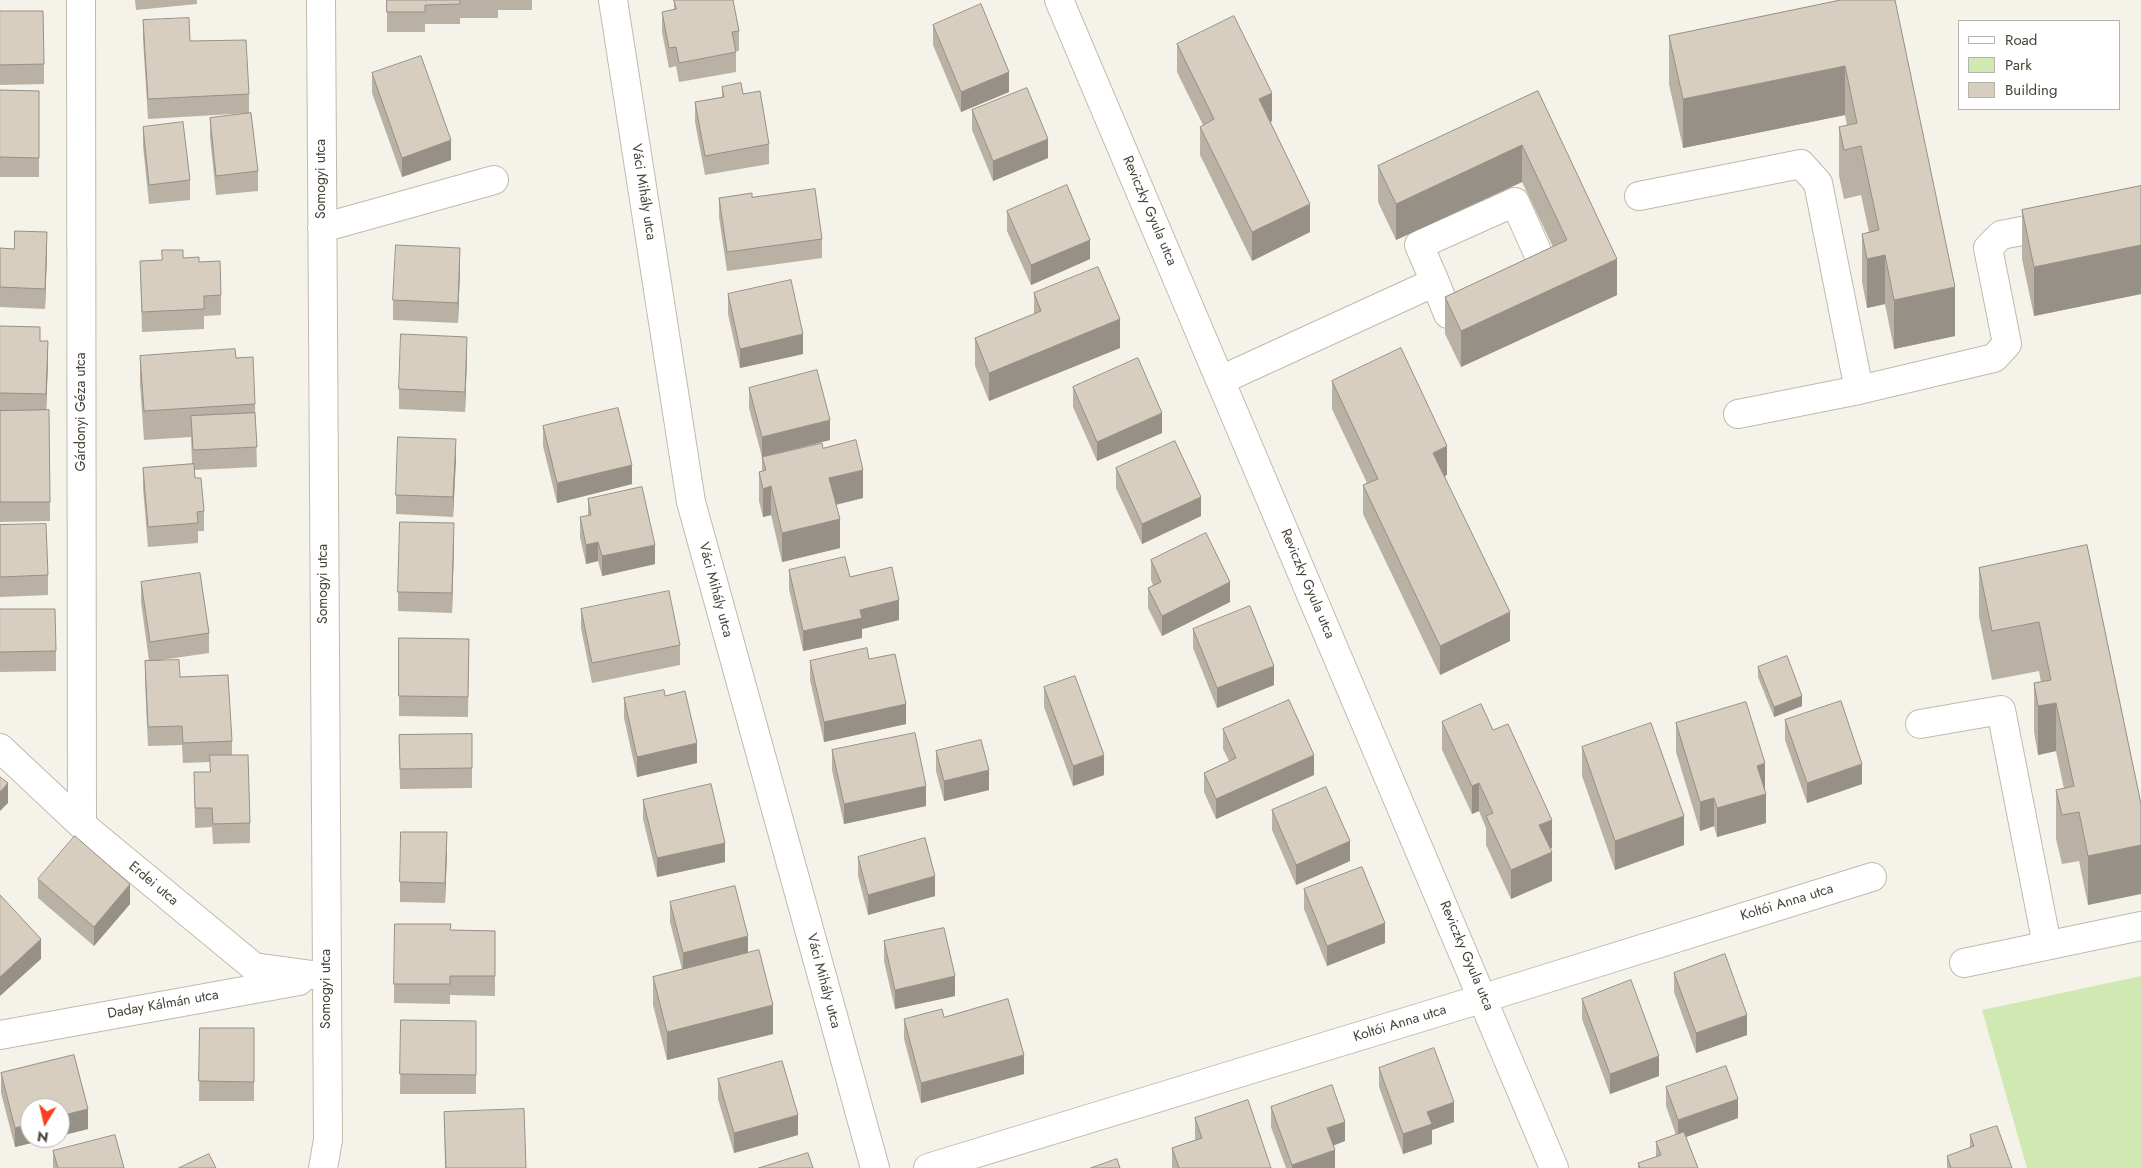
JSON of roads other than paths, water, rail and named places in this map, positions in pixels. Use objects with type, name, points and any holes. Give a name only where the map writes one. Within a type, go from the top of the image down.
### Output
[{"type":"street","name":"Gárdonyi Géza utca","points":[[81,0],[82,825]]},
{"type":"street","name":"Somogyi utca","points":[[320,0],[328,1140],[323,1168]]},
{"type":"street","name":"Váci Mihály utca","points":[[613,0],[691,502],[875,1168]]},
{"type":"street","name":"Reviczky Gyula utca","points":[[1059,0],[1484,998],[1554,1168]]},
{"type":"street","points":[[1640,196],[1801,164],[1818,183],[1859,390]]},
{"type":"street","points":[[322,228],[494,180]]},
{"type":"street","points":[[1515,202],[1544,267],[1448,314],[1434,282],[1419,245],[1515,202]]},
{"type":"street","points":[[1738,414],[1859,390],[1994,358],[2007,344],[1988,248],[2001,235],[2086,219]]},
{"type":"street","points":[[1221,380],[1434,282]]},
{"type":"street","points":[[1920,724],[2001,710],[2047,945]]},
{"type":"street","name":"Erdei utca","points":[[0,748],[82,825],[254,967],[327,976]]},
{"type":"street","name":"Koltói Anna utca","points":[[928,1168],[1484,998],[1872,876]]},
{"type":"street","points":[[1964,963],[2141,926]]},
{"type":"street","name":"Daday Kálmán utca","points":[[0,1035],[327,976]]}]
